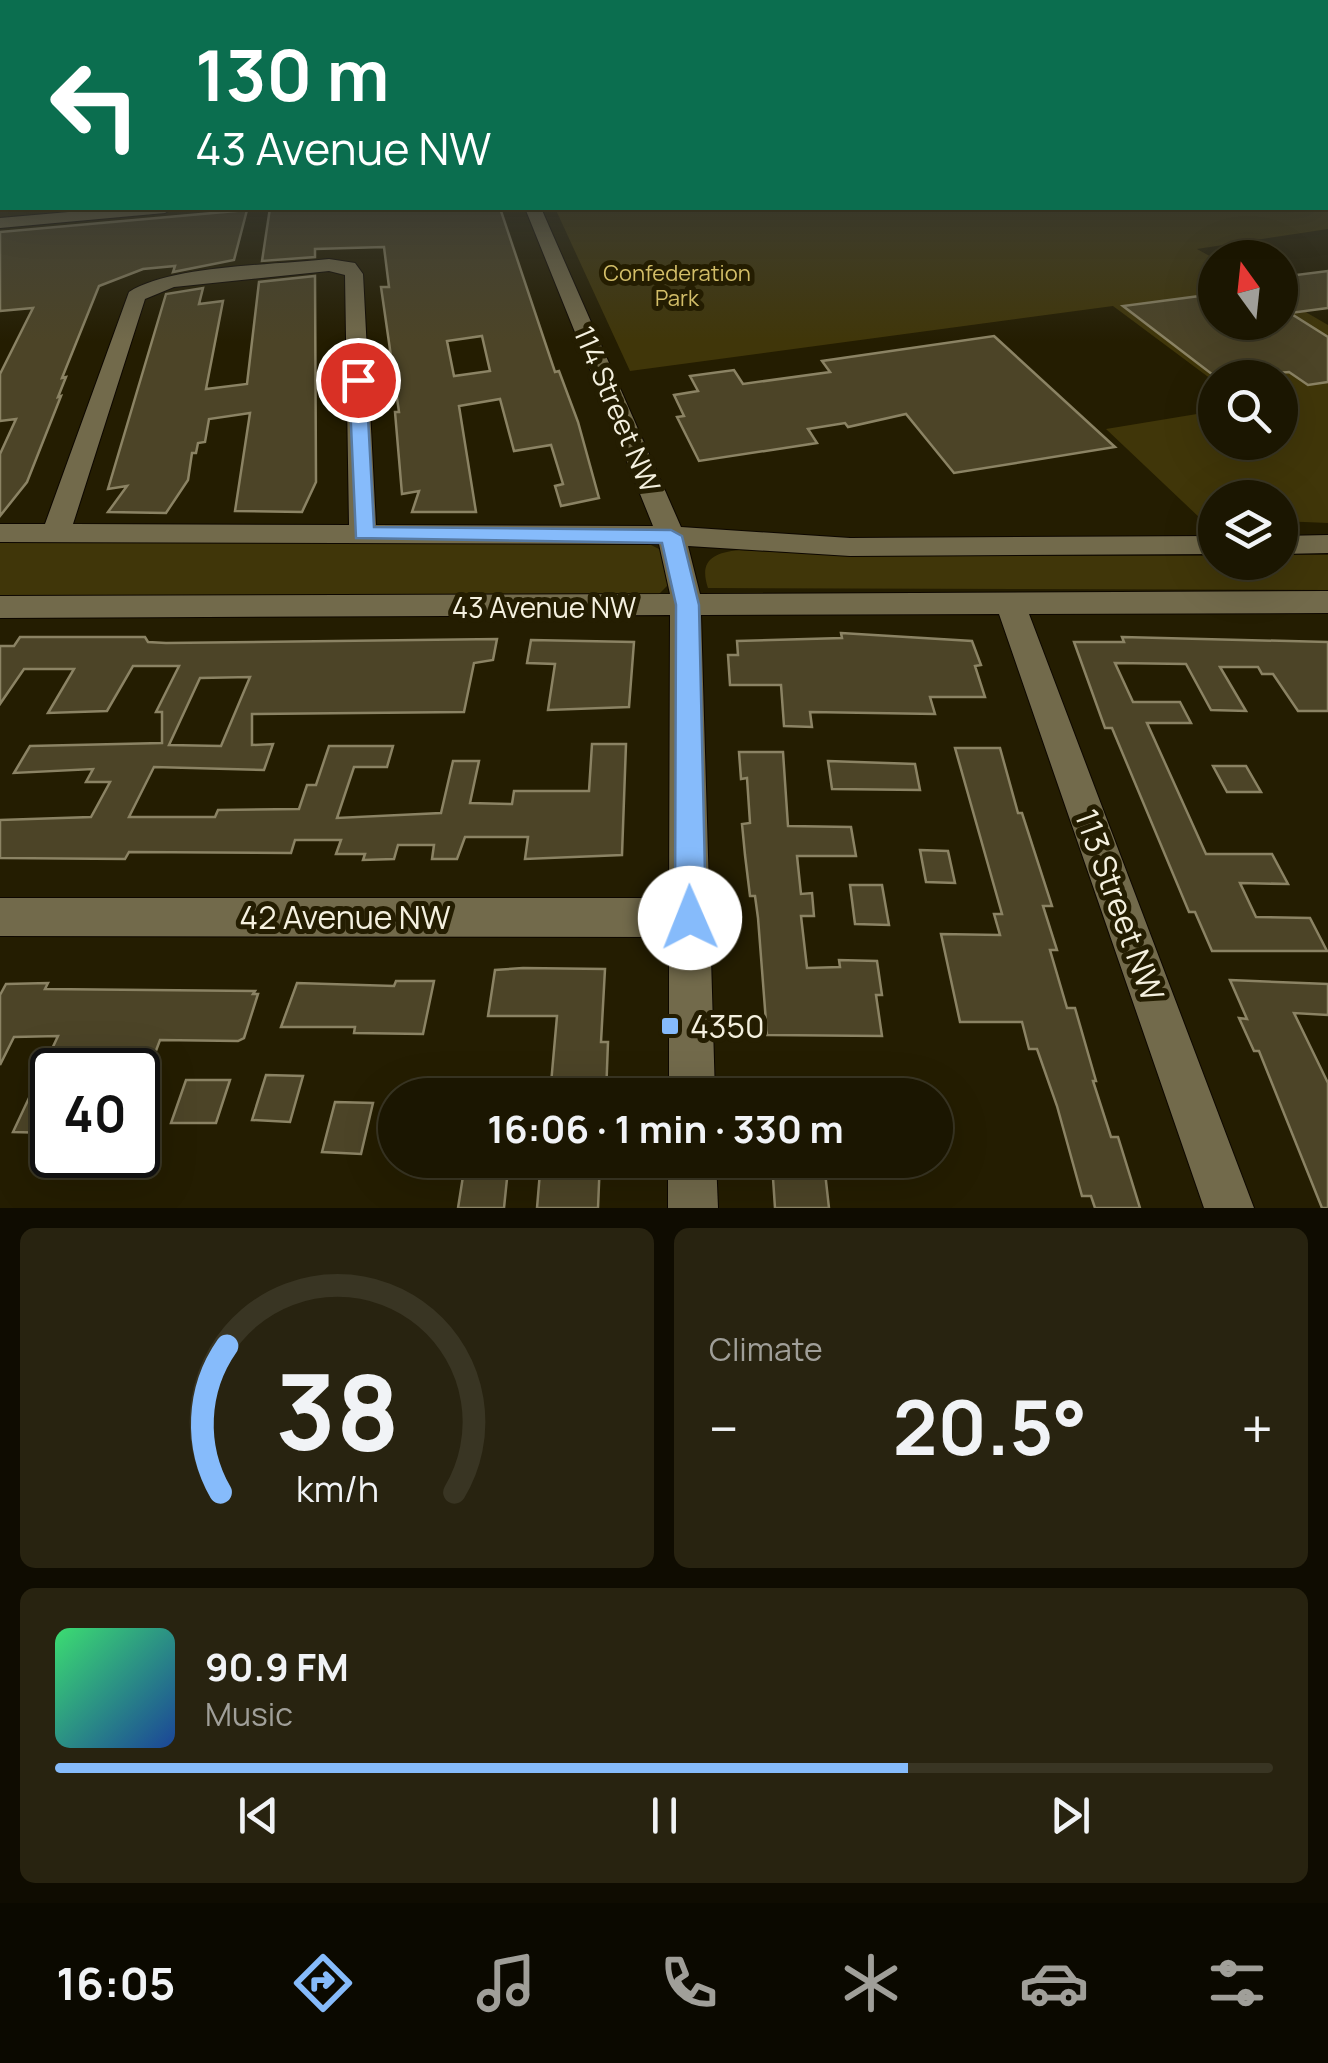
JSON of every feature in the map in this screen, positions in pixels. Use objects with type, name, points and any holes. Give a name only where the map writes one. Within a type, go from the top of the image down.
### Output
[{"type":"street","name":"114 Street NW","points":[[542,228],[671,536],[687,605],[692,1078]]},
{"type":"street","points":[[56,533],[134,300],[148,288],[173,281],[343,265],[354,274],[364,533]]},
{"type":"street","points":[[0,533],[671,536],[850,547],[1198,545]]},
{"type":"street","points":[[1298,545],[1328,544]]},
{"type":"street","name":"113 Street NW","points":[[1010,602],[1229,1208]]},
{"type":"street","name":"43 Avenue NW","points":[[0,607],[1328,602]]},
{"type":"street","name":"42 Avenue NW","points":[[0,917],[690,918]]},
{"type":"street","points":[[692,1178],[693,1208]]},
{"type":"green space","name":"Confederation Park","points":[[564,228],[1328,228],[1256,240],[1198,240],[1197,249],[1198,340],[1298,340],[1298,308],[1328,325],[1328,523],[1298,522],[1298,480],[1198,480],[1198,516],[1106,429],[1198,414],[1198,460],[1298,460],[1298,360],[1198,360],[1198,369],[1113,306],[630,371]]},
{"type":"green space","points":[[0,542],[645,542],[661,550],[668,585],[659,594],[0,596]]},
{"type":"green space","points":[[739,550],[854,556],[1198,556],[1198,580],[1298,580],[1298,555],[1328,555],[1328,590],[708,588],[707,565],[722,553]]},
{"type":"building","points":[[41,228],[242,228],[234,260],[173,272],[175,266],[143,269],[99,286],[62,378],[66,377],[58,397],[61,396],[27,482],[0,516],[0,454],[16,419],[0,421],[0,374],[33,308],[0,311],[0,232]]},
{"type":"building","points":[[267,228],[507,228],[555,372],[559,371],[578,422],[599,498],[561,506],[555,486],[563,484],[551,445],[514,451],[500,399],[459,406],[476,512],[412,512],[419,491],[402,494],[395,412],[399,412],[381,287],[389,287],[384,247],[315,249],[315,257],[262,261]],"holes":[[[482,336],[490,371],[454,376],[447,341]]]},
{"type":"building","points":[[1328,271],[1328,308],[1298,312],[1298,275]]},
{"type":"building","points":[[315,276],[316,482],[302,512],[235,511],[250,413],[209,419],[205,442],[198,443],[196,453],[192,453],[188,480],[166,513],[108,512],[127,486],[108,489],[166,294],[203,288],[199,304],[223,301],[206,389],[247,384],[259,282]]},
{"type":"building","points":[[1198,296],[1198,340],[1298,340],[1298,318],[1328,337],[1328,382],[1308,385],[1298,378],[1298,360],[1198,360],[1198,363],[1123,306]]},
{"type":"building","points":[[994,336],[1115,447],[954,473],[906,414],[848,427],[845,423],[808,429],[817,443],[699,461],[677,417],[684,416],[674,395],[698,391],[690,376],[734,370],[743,384],[830,372],[822,361]]},
{"type":"building","points":[[841,633],[972,641],[981,665],[975,666],[985,697],[930,697],[935,714],[810,712],[812,727],[784,726],[781,685],[730,685],[728,655],[738,655],[737,641],[842,638]]},
{"type":"building","points":[[20,637],[145,637],[148,642],[166,643],[497,639],[493,660],[474,663],[464,712],[252,714],[252,745],[273,744],[264,770],[154,767],[129,817],[215,817],[218,810],[299,809],[307,785],[316,785],[329,746],[393,746],[387,767],[354,767],[337,818],[441,813],[453,761],[479,761],[470,803],[512,804],[514,791],[589,791],[592,744],[626,744],[622,855],[525,859],[528,837],[465,837],[457,859],[432,859],[434,845],[398,845],[394,859],[363,860],[365,854],[336,854],[341,840],[295,840],[291,853],[129,852],[125,859],[0,858],[0,820],[91,817],[110,782],[86,782],[93,769],[14,773],[30,746],[162,743],[162,712],[156,712],[179,666],[133,666],[107,711],[48,713],[74,669],[24,669],[0,704],[0,646],[14,646]],"holes":[[[250,677],[221,746],[169,745],[200,678]]]},
{"type":"building","points":[[1122,637],[1328,642],[1328,711],[1298,711],[1273,674],[1262,674],[1258,667],[1220,667],[1246,711],[1211,710],[1186,664],[1115,663],[1133,702],[1180,702],[1191,723],[1147,723],[1206,854],[1272,854],[1288,884],[1240,883],[1256,917],[1310,918],[1327,951],[1212,951],[1195,912],[1189,912],[1112,728],[1105,728],[1074,642],[1124,642]]},
{"type":"building","points":[[531,640],[634,642],[629,707],[548,710],[555,664],[527,663]]},
{"type":"building","points":[[955,748],[1000,748],[1018,813],[1022,813],[1052,906],[1043,906],[1057,950],[1050,950],[1067,1008],[1075,1008],[1111,1137],[1118,1137],[1140,1208],[1095,1208],[1091,1196],[1082,1196],[1057,1106],[1037,1049],[1029,1049],[1022,1022],[960,1022],[941,934],[1000,935],[994,914],[1002,914]]},
{"type":"building","points":[[739,752],[783,752],[788,826],[851,827],[856,856],[797,856],[801,894],[812,893],[814,916],[801,916],[807,968],[840,967],[839,960],[877,961],[882,995],[876,995],[882,1036],[767,1035],[758,918],[755,896],[750,896],[742,824],[750,823],[747,778],[741,779]]},
{"type":"building","points":[[828,761],[915,764],[920,790],[832,789]]},
{"type":"building","points":[[1213,766],[1246,766],[1261,792],[1227,792]]},
{"type":"building","points":[[920,850],[948,851],[955,883],[926,882]]},
{"type":"building","points":[[850,885],[882,885],[889,925],[855,924]]},
{"type":"building","points":[[605,969],[601,1042],[608,1042],[607,1078],[552,1078],[557,1016],[488,1016],[495,970]]},
{"type":"building","points":[[1230,980],[1328,984],[1328,1015],[1294,1013],[1328,1083],[1328,1208],[1322,1208],[1259,1051],[1254,1051],[1239,1018],[1247,1019]]},
{"type":"building","points":[[396,981],[434,981],[423,1034],[354,1033],[355,1027],[281,1027],[297,983],[394,986]]},
{"type":"building","points":[[48,983],[45,989],[258,994],[244,1038],[238,1041],[160,1040],[157,1048],[52,1048],[58,1036],[14,1037],[0,1065],[0,995],[6,984]]},
{"type":"building","points":[[266,1075],[303,1076],[290,1122],[252,1120]]},
{"type":"building","points":[[186,1080],[230,1080],[216,1123],[171,1123]]},
{"type":"building","points":[[30,1096],[30,1132],[13,1132]]},
{"type":"building","points":[[335,1102],[373,1103],[361,1154],[322,1152]]},
{"type":"building","points":[[463,1178],[507,1178],[504,1208],[458,1208]]},
{"type":"building","points":[[540,1178],[599,1178],[598,1208],[537,1208]]},
{"type":"building","points":[[773,1178],[826,1178],[829,1208],[775,1208]]},
{"type":"place","name":"4350","points":[[670,1026]]},
{"type":"route","points":[[358,380],[364,533],[671,536],[687,605],[690,918]]}]
